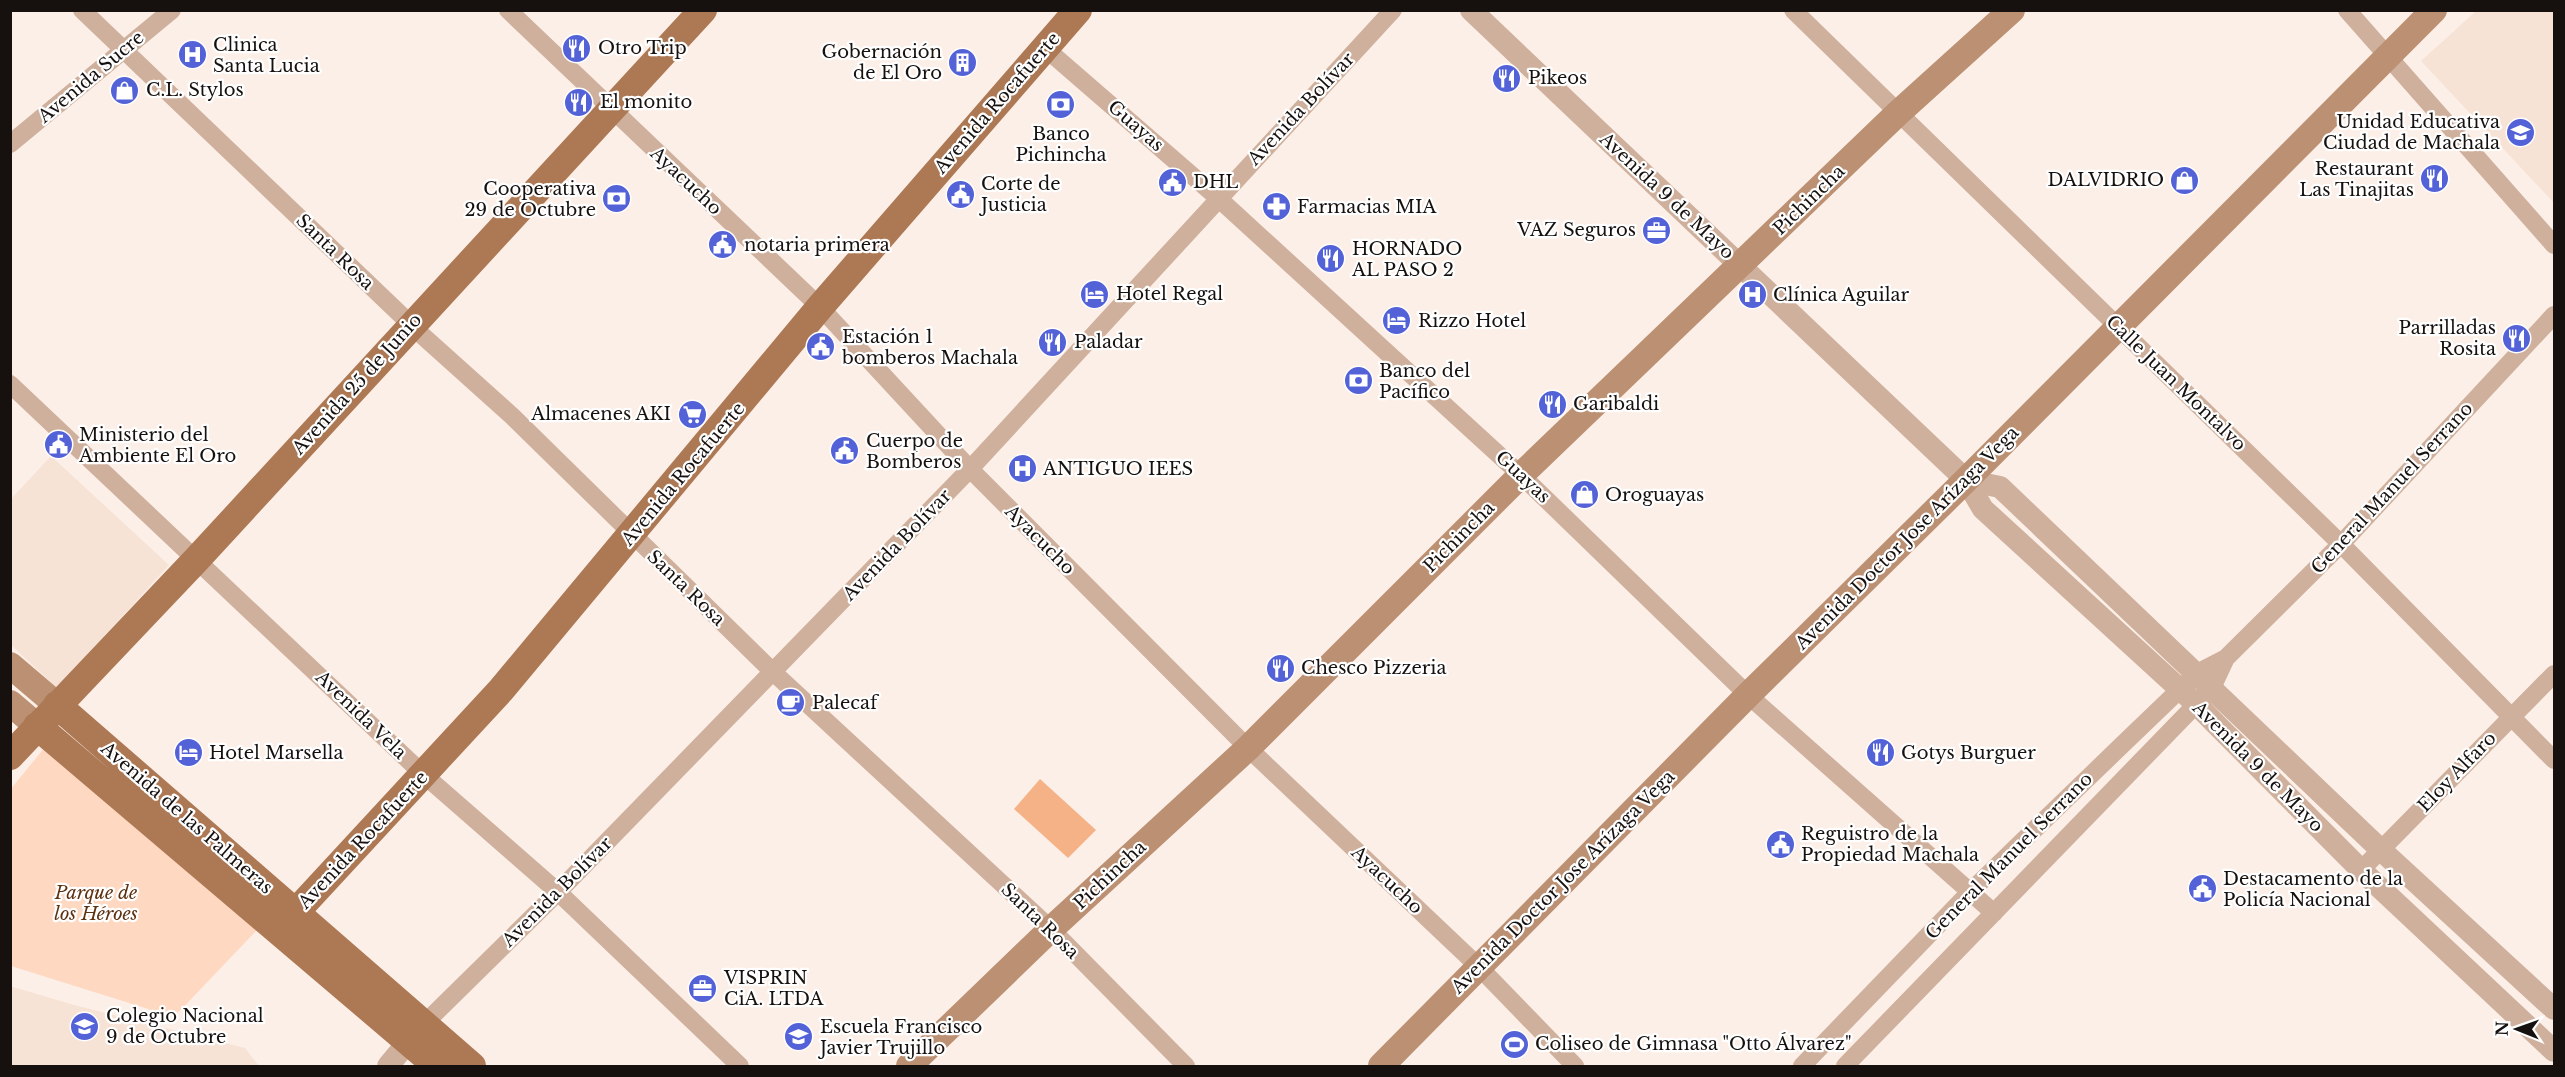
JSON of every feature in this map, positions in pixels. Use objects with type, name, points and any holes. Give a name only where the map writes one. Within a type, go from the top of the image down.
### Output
[{"type":"main road","name":"Avenida 25 de Junio","points":[[10,756],[197,559],[703,10]]},
{"type":"main road","name":"Avenida Rocafuerte","points":[[287,921],[501,690],[633,535],[820,307],[1078,10]]},
{"type":"main road","name":"Pichincha","points":[[909,1066],[1051,929],[1248,748],[1521,475],[1897,114],[2012,10]]},
{"type":"main road","name":"Avenida Doctor Jose Arízaga Vega","points":[[1381,1066],[1748,695],[1966,480],[2434,10]]},
{"type":"main road","name":"Avenida de las Palmeras","points":[[10,665],[57,705],[287,921],[416,1032],[472,1066]]},
{"type":"main road","name":"Avenida de las Palmeras","points":[[10,703],[287,921]]},
{"type":"main road","name":"Avenida de las Palmeras","points":[[416,1032],[437,1066]]},
{"type":"street","name":"Santa Rosa","points":[[82,10],[411,325],[513,416],[773,672],[1051,929],[1186,1066]]},
{"type":"street","name":"Avenida Sucre","points":[[10,144],[172,10]]},
{"type":"street","name":"Ayacucho","points":[[508,10],[611,111],[820,307],[970,469],[1248,748],[1479,967],[1575,1066]]},
{"type":"street","name":"Avenida Bolívar","points":[[388,1066],[416,1032],[558,892],[970,469],[1393,10]]},
{"type":"street","name":"Avenida 9 de Mayo","points":[[1472,10],[1966,480],[1983,509],[2188,697],[2361,870],[2554,1051]]},
{"type":"street","name":"Calle Juan Montalvo","points":[[1792,10],[2341,544],[2554,760]]},
{"type":"street","points":[[2347,10],[2554,245]]},
{"type":"street","name":"Guayas","points":[[1045,48],[1218,198],[1521,475],[1748,695],[1994,913]]},
{"type":"street","name":"General Manuel Serrano","points":[[1845,1066],[1994,913],[2204,680],[2341,544],[2554,315]]},
{"type":"street","name":"Avenida Vela","points":[[10,384],[423,774],[558,892],[740,1066]]},
{"type":"street","name":"Avenida 9 de Mayo","points":[[1966,480],[2000,487],[2381,850],[2554,1009]]},
{"type":"street","name":"Eloy Alfaro","points":[[2361,870],[2554,674]]},
{"type":"street","name":"General Manuel Serrano","points":[[1802,1066],[1970,892],[2188,697]]},
{"type":"shaded area","name":"Unidad Educativa Ciudad de Machala","points":[[2476,11],[2554,11],[2554,203],[2421,61]]},
{"type":"shaded area","points":[[51,456],[169,565],[57,688],[11,645],[10,500]]},
{"type":"shaded area","points":[[1040,779],[1096,830],[1068,858],[1014,809]]},
{"type":"shaded area","name":"Colegio Nacional 9 de Octubre","points":[[10,986],[74,1005],[245,1048],[259,1066],[11,1066]]},
{"type":"green space","name":"Parque de los Héroes","points":[[45,747],[258,929],[174,1017],[11,966],[10,790]]},
{"type":"place","name":"Otro Trip","points":[[577,48]]},
{"type":"place","name":"Clinica Santa Lucia","points":[[192,55]]},
{"type":"place","name":"Gobernación de El Oro","points":[[963,62]]},
{"type":"place","name":"Pikeos","points":[[1507,78]]},
{"type":"place","name":"C.L. Stylos","points":[[125,90]]},
{"type":"place","name":"El monito","points":[[579,102]]},
{"type":"place","name":"Banco Pichincha","points":[[1061,105]]},
{"type":"place","name":"Unidad Educativa Ciudad de Machala","points":[[2521,132]]},
{"type":"place","name":"Restaurant Las Tinajitas","points":[[2435,179]]},
{"type":"place","name":"DALVIDRIO","points":[[2185,180]]},
{"type":"place","name":"DHL","points":[[1172,182]]},
{"type":"place","name":"Corte de Justicia","points":[[960,194]]},
{"type":"place","name":"Cooperativa 29 de Octubre","points":[[617,199]]},
{"type":"place","name":"Farmacias MIA","points":[[1276,207]]},
{"type":"place","name":"VAZ Seguros","points":[[1657,230]]},
{"type":"place","name":"notaria primera","points":[[723,245]]},
{"type":"place","name":"HORNADO AL PASO 2","points":[[1331,259]]},
{"type":"place","name":"Hotel Regal","points":[[1095,294]]},
{"type":"place","name":"Clínica Aguilar","points":[[1752,295]]},
{"type":"place","name":"Rizzo Hotel","points":[[1397,321]]},
{"type":"place","name":"Parrilladas Rosita","points":[[2517,338]]},
{"type":"place","name":"Paladar","points":[[1053,342]]},
{"type":"place","name":"Estación 1 bomberos Machala","points":[[821,347]]},
{"type":"place","name":"Banco del Pacífico","points":[[1358,381]]},
{"type":"place","name":"Garibaldi","points":[[1552,404]]},
{"type":"place","name":"Almacenes AKI","points":[[692,414]]},
{"type":"place","name":"Ministerio del Ambiente El Oro","points":[[58,445]]},
{"type":"place","name":"Cuerpo de Bomberos","points":[[845,451]]},
{"type":"place","name":"ANTIGUO IEES","points":[[1022,469]]},
{"type":"place","name":"Oroguayas","points":[[1584,495]]},
{"type":"place","name":"Chesco Pizzeria","points":[[1280,668]]},
{"type":"place","name":"Palecaf","points":[[791,703]]},
{"type":"place","name":"Hotel Marsella","points":[[188,753]]},
{"type":"place","name":"Gotys Burguer","points":[[1880,753]]},
{"type":"place","name":"Reguistro de la Propiedad Machala","points":[[1780,844]]},
{"type":"place","name":"Destacamento de la Policía Nacional","points":[[2202,889]]},
{"type":"place","name":"VISPRIN CiA. LTDA","points":[[703,988]]},
{"type":"place","name":"Colegio Nacional 9 de Octubre","points":[[85,1026]]},
{"type":"place","name":"Escuela Francisco Javier Trujillo","points":[[799,1037]]},
{"type":"place","name":"Coliseo de Gimnasa \"Otto Álvarez\"","points":[[1514,1044]]}]
